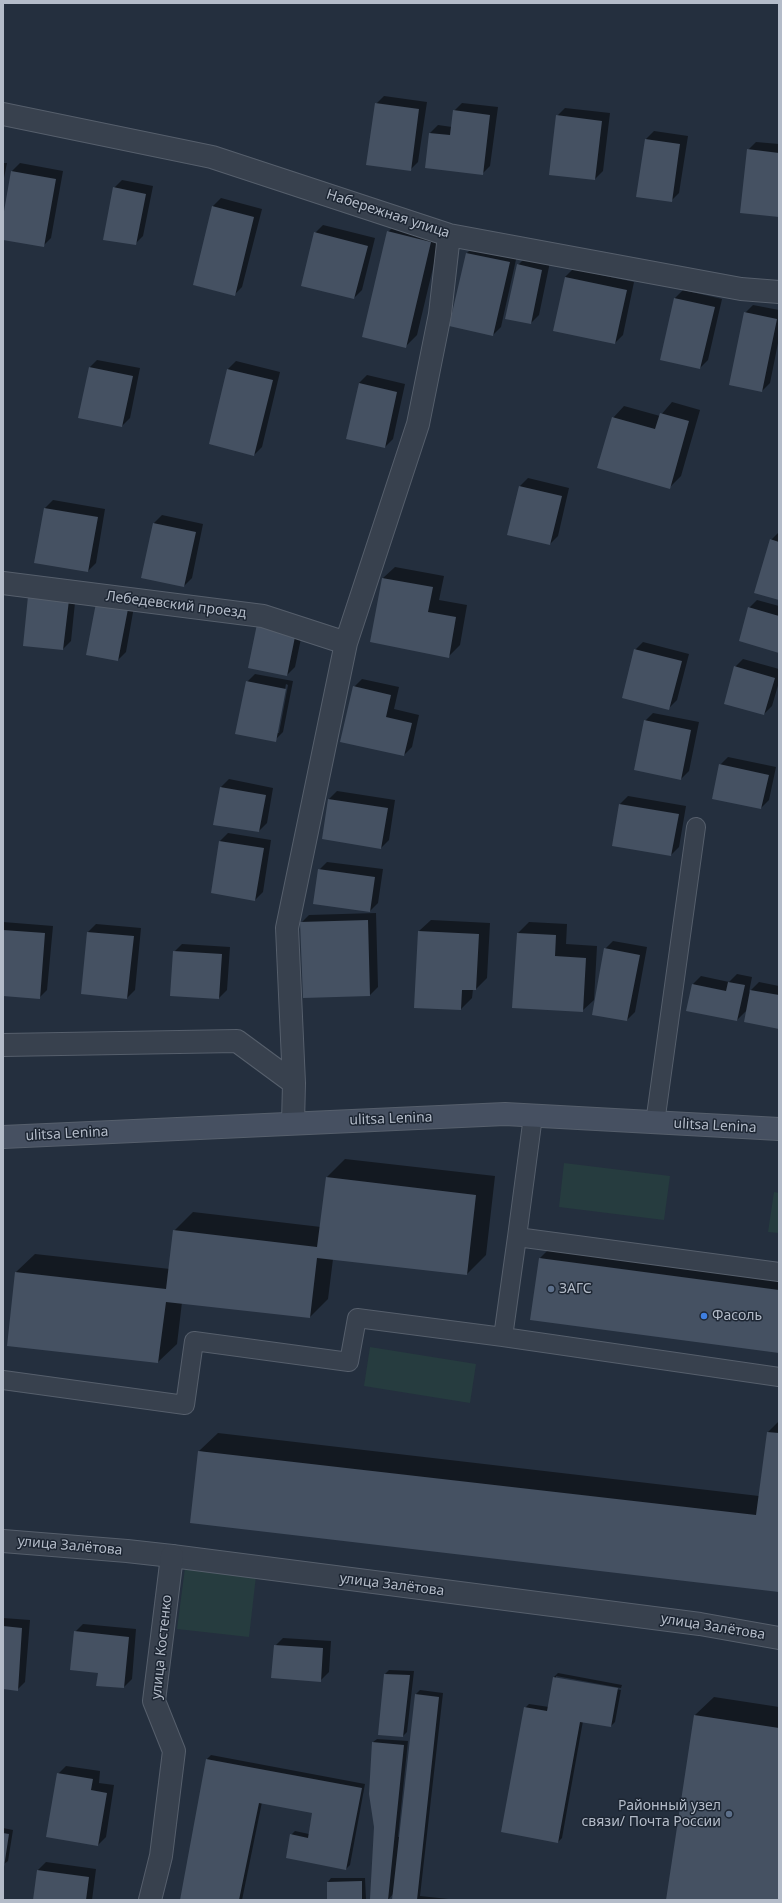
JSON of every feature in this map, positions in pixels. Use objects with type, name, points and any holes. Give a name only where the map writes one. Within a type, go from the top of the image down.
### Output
[{"type":"main road","name":"ulitsa Lenina","points":[[3,1137],[505,1114],[779,1129]]},
{"type":"street","name":"Набережная улица","points":[[3,114],[212,157],[449,235],[741,289],[779,292]]},
{"type":"street","points":[[292,1123],[294,1083],[287,928],[346,643],[418,424],[440,314],[449,235]]},
{"type":"street","name":"Лебедевский проезд","points":[[3,583],[263,616],[346,643]]},
{"type":"street","points":[[3,1044],[237,1041],[294,1083]]},
{"type":"street","name":"улица Залётова","points":[[3,1540],[172,1556],[700,1624],[779,1638]]},
{"type":"street","name":"улица Костенко","points":[[150,1900],[161,1856],[174,1751],[154,1701],[172,1556]]},
{"type":"lane","points":[[655,1123],[696,827]]},
{"type":"lane","points":[[503,1337],[518,1237],[533,1116]]},
{"type":"lane","points":[[518,1237],[779,1272]]},
{"type":"lane","points":[[3,1380],[185,1405],[194,1340],[349,1362],[357,1318],[503,1337],[779,1377]]},
{"type":"green space","points":[[564,1163],[670,1176],[664,1220],[559,1207]]},
{"type":"green space","points":[[774,1192],[779,1193],[779,1233],[768,1232]]},
{"type":"green space","points":[[370,1347],[476,1364],[470,1403],[364,1386]]},
{"type":"green space","points":[[185,1568],[256,1576],[249,1637],[177,1629]]},
{"type":"building","points":[[375,103],[419,109],[411,171],[366,165]]},
{"type":"building","points":[[453,110],[490,115],[483,175],[425,168],[429,133],[450,135]]},
{"type":"building","points":[[556,115],[602,121],[595,180],[549,175]]},
{"type":"building","points":[[645,139],[680,144],[672,202],[636,197]]},
{"type":"building","points":[[747,149],[779,153],[779,217],[740,213]]},
{"type":"building","points":[[11,171],[56,179],[44,247],[3,240],[3,217]]},
{"type":"building","points":[[113,187],[146,194],[136,245],[103,240]]},
{"type":"building","points":[[212,206],[254,217],[235,296],[193,285]]},
{"type":"building","points":[[387,231],[431,242],[406,348],[362,337]]},
{"type":"building","points":[[314,232],[368,246],[354,299],[301,286]]},
{"type":"building","points":[[466,253],[510,262],[493,336],[449,326]]},
{"type":"building","points":[[517,264],[542,270],[531,324],[505,319]]},
{"type":"building","points":[[565,277],[627,290],[615,344],[553,331]]},
{"type":"building","points":[[674,298],[715,307],[700,369],[660,360]]},
{"type":"building","points":[[744,312],[777,319],[762,392],[729,385]]},
{"type":"building","points":[[89,367],[133,376],[122,427],[78,418]]},
{"type":"building","points":[[227,369],[273,380],[254,456],[209,444]]},
{"type":"building","points":[[359,383],[397,392],[385,448],[346,439]]},
{"type":"building","points":[[660,413],[689,421],[670,489],[597,468],[612,417],[655,429]]},
{"type":"building","points":[[519,486],[562,496],[550,545],[507,535]]},
{"type":"building","points":[[44,508],[98,517],[88,572],[34,563]]},
{"type":"building","points":[[153,523],[196,532],[184,587],[141,578]]},
{"type":"building","points":[[770,539],[779,542],[779,600],[754,593]]},
{"type":"building","points":[[382,578],[433,587],[428,612],[456,617],[449,658],[370,642]]},
{"type":"building","points":[[28,596],[69,600],[63,650],[23,646]]},
{"type":"building","points":[[96,603],[128,609],[118,661],[86,655]]},
{"type":"building","points":[[748,607],[779,616],[779,653],[739,641]]},
{"type":"building","points":[[257,624],[296,632],[287,676],[248,668]]},
{"type":"building","points":[[634,649],[682,661],[669,710],[622,698]]},
{"type":"building","points":[[734,666],[775,678],[764,715],[724,704]]},
{"type":"building","points":[[246,681],[286,689],[276,742],[235,734]]},
{"type":"building","points":[[353,686],[391,695],[386,717],[412,723],[404,756],[340,742]]},
{"type":"building","points":[[644,720],[691,730],[681,780],[634,770]]},
{"type":"building","points":[[719,764],[769,775],[761,809],[712,799]]},
{"type":"building","points":[[220,787],[266,795],[259,832],[213,825]]},
{"type":"building","points":[[328,799],[388,808],[381,849],[322,839]]},
{"type":"building","points":[[619,804],[679,814],[671,856],[612,846]]},
{"type":"building","points":[[219,841],[264,848],[255,901],[211,893]]},
{"type":"building","points":[[318,869],[375,877],[370,912],[313,904]]},
{"type":"building","points":[[368,920],[370,996],[303,998],[300,922]]},
{"type":"building","points":[[3,930],[45,933],[40,999],[3,996]]},
{"type":"building","points":[[418,931],[479,934],[476,990],[462,990],[461,1010],[414,1008]]},
{"type":"building","points":[[87,932],[134,936],[127,999],[81,994]]},
{"type":"building","points":[[517,933],[556,935],[555,956],[586,958],[583,1012],[512,1008]]},
{"type":"building","points":[[604,948],[640,955],[627,1021],[592,1015]]},
{"type":"building","points":[[173,951],[222,954],[219,999],[170,996]]},
{"type":"building","points":[[728,982],[745,985],[737,1021],[686,1011],[692,984],[726,991]]},
{"type":"building","points":[[750,990],[779,995],[779,1029],[744,1022]]},
{"type":"building","points":[[326,1177],[476,1195],[467,1275],[317,1258],[310,1318],[166,1302],[158,1363],[7,1346],[15,1272],[166,1289],[173,1230],[317,1247]]},
{"type":"building","points":[[539,1258],[779,1290],[779,1353],[530,1320]]},
{"type":"building","points":[[767,1432],[779,1433],[779,1592],[190,1523],[198,1451],[756,1515]]},
{"type":"building","points":[[3,1626],[22,1628],[18,1691],[3,1689]]},
{"type":"building","points":[[74,1631],[129,1637],[124,1688],[96,1686],[98,1673],[70,1670]]},
{"type":"building","points":[[274,1645],[323,1648],[321,1682],[271,1678]]},
{"type":"building","points":[[384,1674],[410,1675],[403,1737],[378,1735]]},
{"type":"building","points":[[553,1677],[618,1688],[611,1727],[580,1722],[558,1843],[501,1832],[524,1707],[547,1711]]},
{"type":"building","points":[[415,1694],[439,1697],[417,1900],[392,1900]]},
{"type":"building","name":"Районный узел связи/ Почта России","points":[[694,1715],[779,1728],[779,1900],[666,1900]]},
{"type":"building","points":[[372,1742],[404,1745],[388,1900],[370,1899],[374,1827],[369,1794]]},
{"type":"building","points":[[206,1759],[362,1788],[346,1870],[286,1858],[290,1834],[308,1838],[312,1813],[259,1803],[239,1900],[180,1900]]},
{"type":"building","points":[[57,1773],[93,1779],[91,1790],[107,1793],[98,1846],[46,1837]]},
{"type":"building","points":[[3,1833],[9,1834],[4,1867],[3,1867]]},
{"type":"building","points":[[37,1870],[89,1877],[86,1900],[33,1900]]},
{"type":"building","points":[[362,1881],[362,1900],[327,1900],[327,1882]]},
{"type":"place","name":"ЗАГС","points":[[551,1289]]},
{"type":"place","name":"Фасоль","points":[[704,1316]]},
{"type":"place","name":"Районный узел связи/ Почта России","points":[[729,1814]]}]
